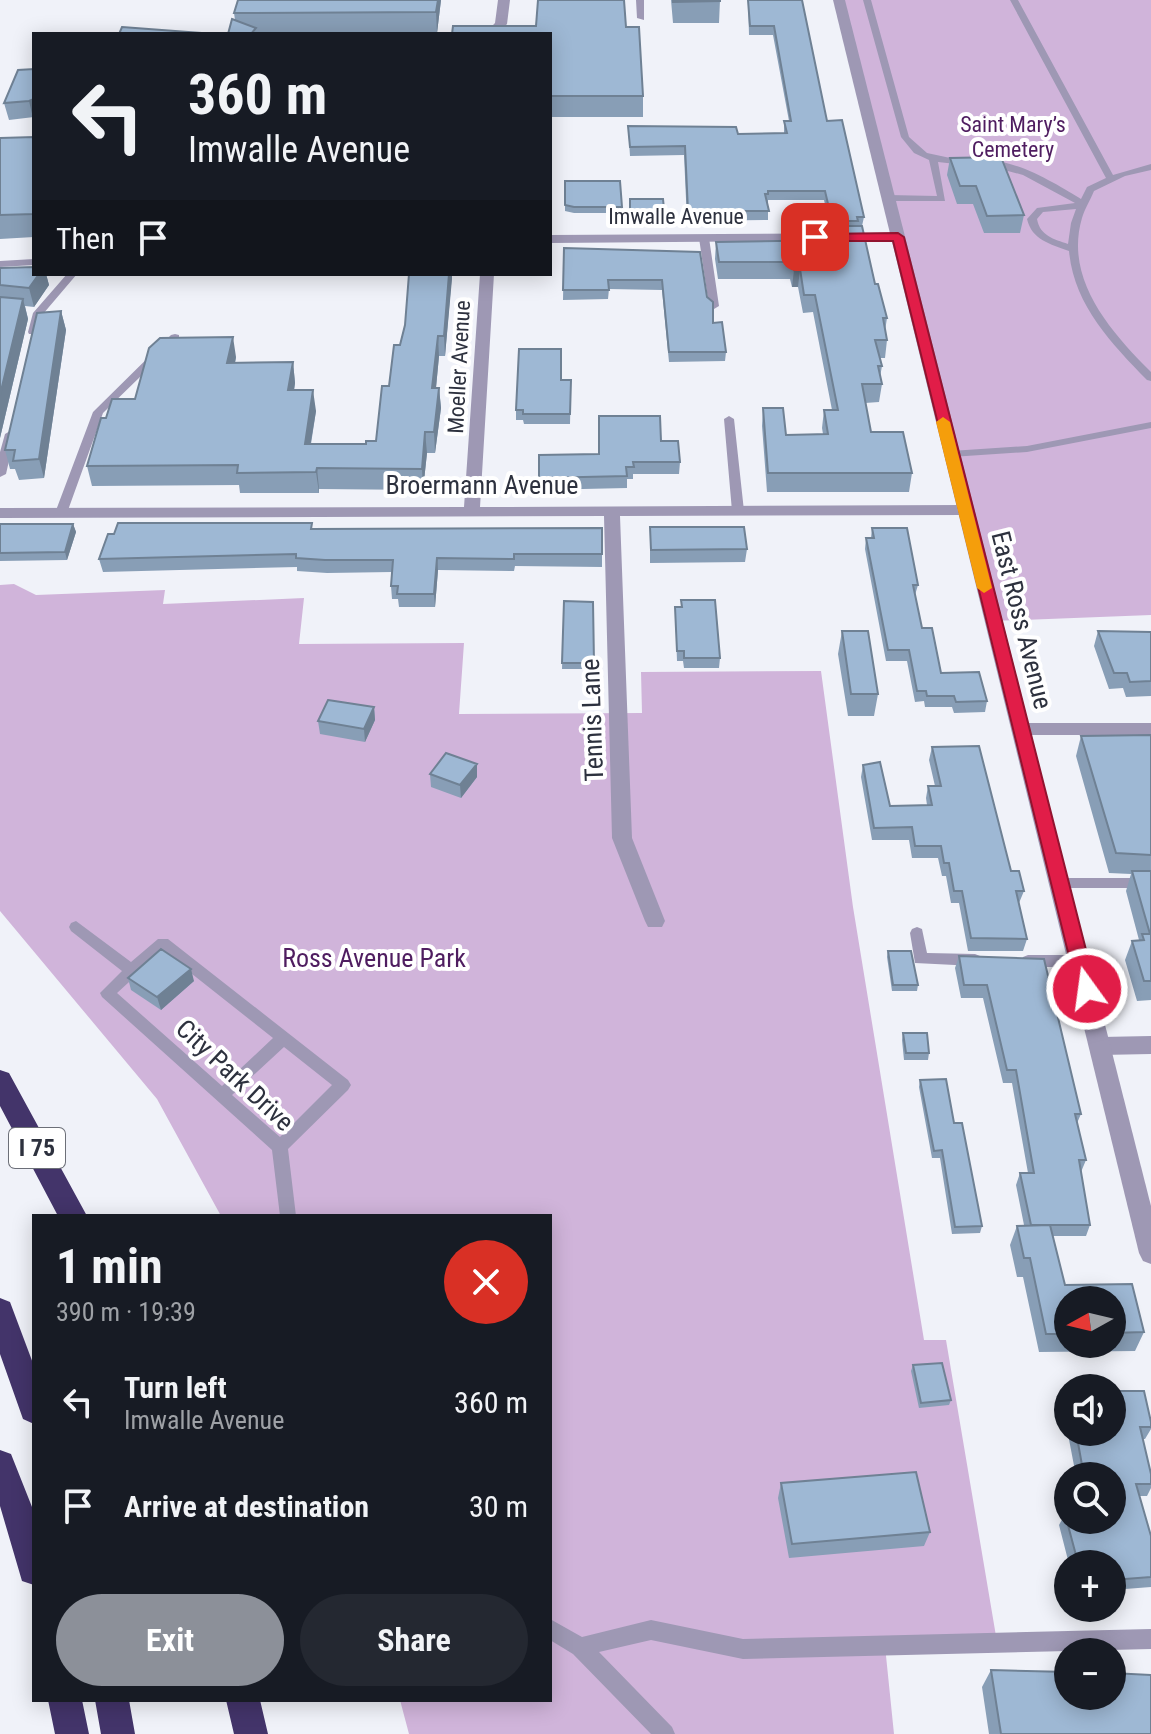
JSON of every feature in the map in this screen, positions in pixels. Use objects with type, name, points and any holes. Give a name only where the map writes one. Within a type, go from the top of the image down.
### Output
[{"type":"highway","name":"I 75","points":[[0,1081],[72,1214]]},
{"type":"highway","points":[[0,1311],[32,1403]]},
{"type":"highway","points":[[0,1465],[25,1530],[32,1560]]},
{"type":"highway","points":[[65,1702],[72,1734]]},
{"type":"highway","points":[[112,1702],[118,1734]]},
{"type":"highway","points":[[243,1702],[251,1734]]},
{"type":"street","points":[[492,32],[501,24],[504,0]]},
{"type":"street","name":"East Ross Avenue","points":[[839,0],[1151,1253]]},
{"type":"street","name":"Imwalle Avenue","points":[[552,239],[898,237]]},
{"type":"street","name":"Moeller Avenue","points":[[472,511],[487,276]]},
{"type":"street","name":"Broermann Avenue","points":[[0,513],[965,510]]},
{"type":"street","name":"Tennis Lane","points":[[612,511],[622,838],[655,921]]},
{"type":"street","points":[[1021,729],[1151,729]]},
{"type":"street","points":[[1101,1046],[1151,1045]]},
{"type":"lane","points":[[640,0],[641,18]]},
{"type":"lane","points":[[867,0],[905,137],[915,153],[933,159],[1010,167],[1034,174],[1084,205]]},
{"type":"lane","points":[[1014,0],[1111,179]]},
{"type":"lane","points":[[888,198],[942,199],[933,159]]},
{"type":"lane","points":[[1151,167],[1090,189],[1075,224],[1074,269],[1093,315],[1151,378]]},
{"type":"lane","points":[[1075,250],[1045,239],[1034,228],[1032,219],[1040,210],[1084,205]]},
{"type":"lane","points":[[704,238],[714,306]]},
{"type":"lane","points":[[0,264],[32,262]]},
{"type":"lane","points":[[31,342],[38,313],[70,276]]},
{"type":"lane","points":[[25,312],[38,313]]},
{"type":"lane","points":[[61,513],[98,412],[175,337]]},
{"type":"lane","points":[[0,474],[14,415]]},
{"type":"lane","points":[[729,419],[738,511]]},
{"type":"lane","points":[[951,454],[1027,449],[1151,425]]},
{"type":"lane","points":[[1060,883],[1151,883]]},
{"type":"lane","points":[[76,927],[132,971],[163,943],[343,1085],[280,1147]]},
{"type":"lane","points":[[917,933],[920,959],[1080,961]]},
{"type":"lane","name":"City Park Drive","points":[[132,971],[107,993],[280,1147],[288,1214]]},
{"type":"lane","points":[[222,1095],[283,1038]]},
{"type":"lane","points":[[552,1630],[580,1647],[665,1734]]},
{"type":"lane","points":[[580,1647],[651,1630],[743,1649],[1151,1639]]},
{"type":"green space","name":"Saint Mary’s Cemetery","points":[[839,0],[1151,0],[1151,615],[993,621]]},
{"type":"green space","name":"Ross Avenue Park","points":[[14,584],[36,595],[165,590],[163,604],[304,598],[299,644],[464,643],[459,714],[642,713],[641,672],[821,671],[853,907],[924,1340],[946,1340],[997,1642],[885,1646],[894,1734],[409,1734],[401,1702],[552,1702],[552,1214],[220,1214],[157,1099],[0,911],[0,585]]},
{"type":"building","points":[[238,0],[438,0],[436,12],[234,13]]},
{"type":"building","points":[[538,0],[624,0],[626,27],[639,27],[643,96],[552,96],[552,32],[452,32],[453,26],[536,26]]},
{"type":"building","points":[[720,0],[720,1],[673,2]]},
{"type":"building","points":[[748,0],[802,0],[827,121],[842,120],[864,217],[857,217],[858,221],[832,221],[825,191],[768,191],[765,194],[769,211],[688,211],[685,146],[630,147],[628,126],[736,127],[738,134],[787,133],[784,121],[791,121],[774,26],[750,26]]},
{"type":"building","points":[[232,19],[256,28],[253,32],[229,32]]},
{"type":"building","points":[[122,27],[188,32],[120,32]]},
{"type":"building","points":[[32,69],[32,100],[4,103],[18,70]]},
{"type":"building","points":[[32,137],[32,214],[0,215],[0,138]]},
{"type":"building","points":[[1001,157],[1024,215],[987,216],[976,186],[960,186],[950,158]]},
{"type":"building","points":[[565,181],[620,181],[622,207],[565,205]]},
{"type":"building","points":[[630,199],[663,199],[665,219],[630,220]]},
{"type":"building","points":[[836,226],[862,226],[875,284],[878,284],[887,318],[883,318],[887,340],[875,340],[882,366],[878,366],[882,384],[862,384],[871,432],[903,432],[912,473],[768,473],[763,408],[783,408],[786,435],[828,434],[824,410],[838,410],[815,295],[804,295],[800,269],[794,270],[792,262],[719,262],[716,242],[839,240]]},
{"type":"building","points":[[564,248],[700,252],[707,297],[713,302],[713,323],[722,322],[726,352],[669,352],[662,280],[608,280],[609,290],[563,290]]},
{"type":"building","points":[[32,267],[32,276],[38,276],[29,288],[0,285],[0,268]]},
{"type":"building","points":[[409,276],[449,276],[444,336],[438,336],[432,388],[439,388],[434,432],[425,432],[422,469],[317,468],[316,472],[237,473],[238,465],[87,466],[101,418],[106,418],[112,399],[135,399],[149,348],[160,338],[233,337],[227,363],[293,362],[288,390],[313,390],[305,444],[366,444],[366,441],[376,441],[382,386],[389,386],[394,345],[400,345],[405,325]]},
{"type":"building","points":[[0,297],[23,299],[0,395]]},
{"type":"building","points":[[61,311],[39,459],[13,461],[15,450],[5,450],[37,313]]},
{"type":"building","points":[[519,349],[561,349],[561,380],[571,380],[570,414],[523,414],[523,410],[516,410]]},
{"type":"building","points":[[599,416],[660,416],[661,441],[678,441],[680,462],[633,462],[634,467],[626,467],[627,476],[539,478],[539,455],[599,454]]},
{"type":"building","points":[[118,523],[312,523],[311,529],[602,528],[602,554],[514,554],[514,559],[437,558],[434,594],[397,594],[398,586],[391,586],[393,560],[325,560],[296,558],[296,554],[99,559],[108,534],[114,534]]},
{"type":"building","points":[[0,524],[73,524],[65,552],[0,553]]},
{"type":"building","points":[[650,527],[744,527],[747,549],[651,550]]},
{"type":"building","points":[[872,528],[907,528],[918,585],[913,585],[922,628],[932,628],[941,673],[979,672],[987,701],[956,702],[954,696],[927,696],[926,691],[917,691],[909,650],[888,650],[866,538],[874,538]]},
{"type":"building","points":[[681,600],[715,600],[720,658],[684,658],[684,651],[677,651],[675,607],[682,607]]},
{"type":"building","points":[[564,601],[593,602],[594,663],[562,663]]},
{"type":"building","points":[[842,631],[868,631],[878,694],[851,694]]},
{"type":"building","points":[[1098,631],[1151,632],[1151,681],[1130,682],[1127,673],[1114,673]]},
{"type":"building","points":[[328,700],[374,707],[364,729],[318,721]]},
{"type":"building","points":[[1151,735],[1151,855],[1116,853],[1081,736]]},
{"type":"building","points":[[979,746],[1011,871],[1019,871],[1024,891],[1016,891],[1027,939],[971,938],[962,891],[954,891],[949,863],[944,863],[941,846],[915,846],[912,827],[874,828],[863,765],[880,762],[890,806],[932,805],[928,786],[941,786],[932,747]]},
{"type":"building","points":[[446,753],[477,764],[460,785],[430,774]]},
{"type":"building","points":[[1132,871],[1151,871],[1151,981],[1144,981],[1132,941],[1144,940],[1142,934],[1150,934]]},
{"type":"building","points":[[161,949],[191,969],[157,997],[128,978]]},
{"type":"building","points":[[888,951],[911,951],[918,985],[893,985]]},
{"type":"building","points":[[959,956],[1044,959],[1081,1114],[1075,1114],[1086,1160],[1079,1160],[1090,1225],[1031,1225],[1020,1173],[1034,1173],[1016,1070],[1007,1070],[987,985],[964,985]]},
{"type":"building","points":[[903,1033],[927,1033],[929,1053],[906,1053]]},
{"type":"building","points":[[946,1079],[954,1123],[962,1123],[982,1226],[955,1227],[942,1150],[934,1151],[920,1080]]},
{"type":"building","points":[[1050,1225],[1065,1285],[1132,1284],[1144,1332],[1126,1333],[1126,1286],[1054,1286],[1054,1334],[1046,1334],[1030,1258],[1024,1258],[1017,1226]]},
{"type":"building","points":[[942,1363],[951,1400],[921,1403],[913,1365]]},
{"type":"building","points":[[1126,1391],[1144,1391],[1151,1427],[1140,1427],[1151,1484],[1136,1484],[1151,1536],[1151,1577],[1126,1579],[1126,1550],[1075,1550],[1070,1534],[1126,1534],[1126,1462],[1081,1462],[1079,1446],[1126,1446]]},
{"type":"building","points":[[916,1472],[930,1532],[792,1544],[781,1483]]},
{"type":"building","points":[[991,1670],[1054,1672],[1054,1710],[1126,1710],[1126,1674],[1151,1675],[1151,1734],[1001,1734]]},
{"type":"slow traffic","points":[[943,422],[984,588]]},
{"type":"route","points":[[815,237],[898,237],[1087,989]]}]
